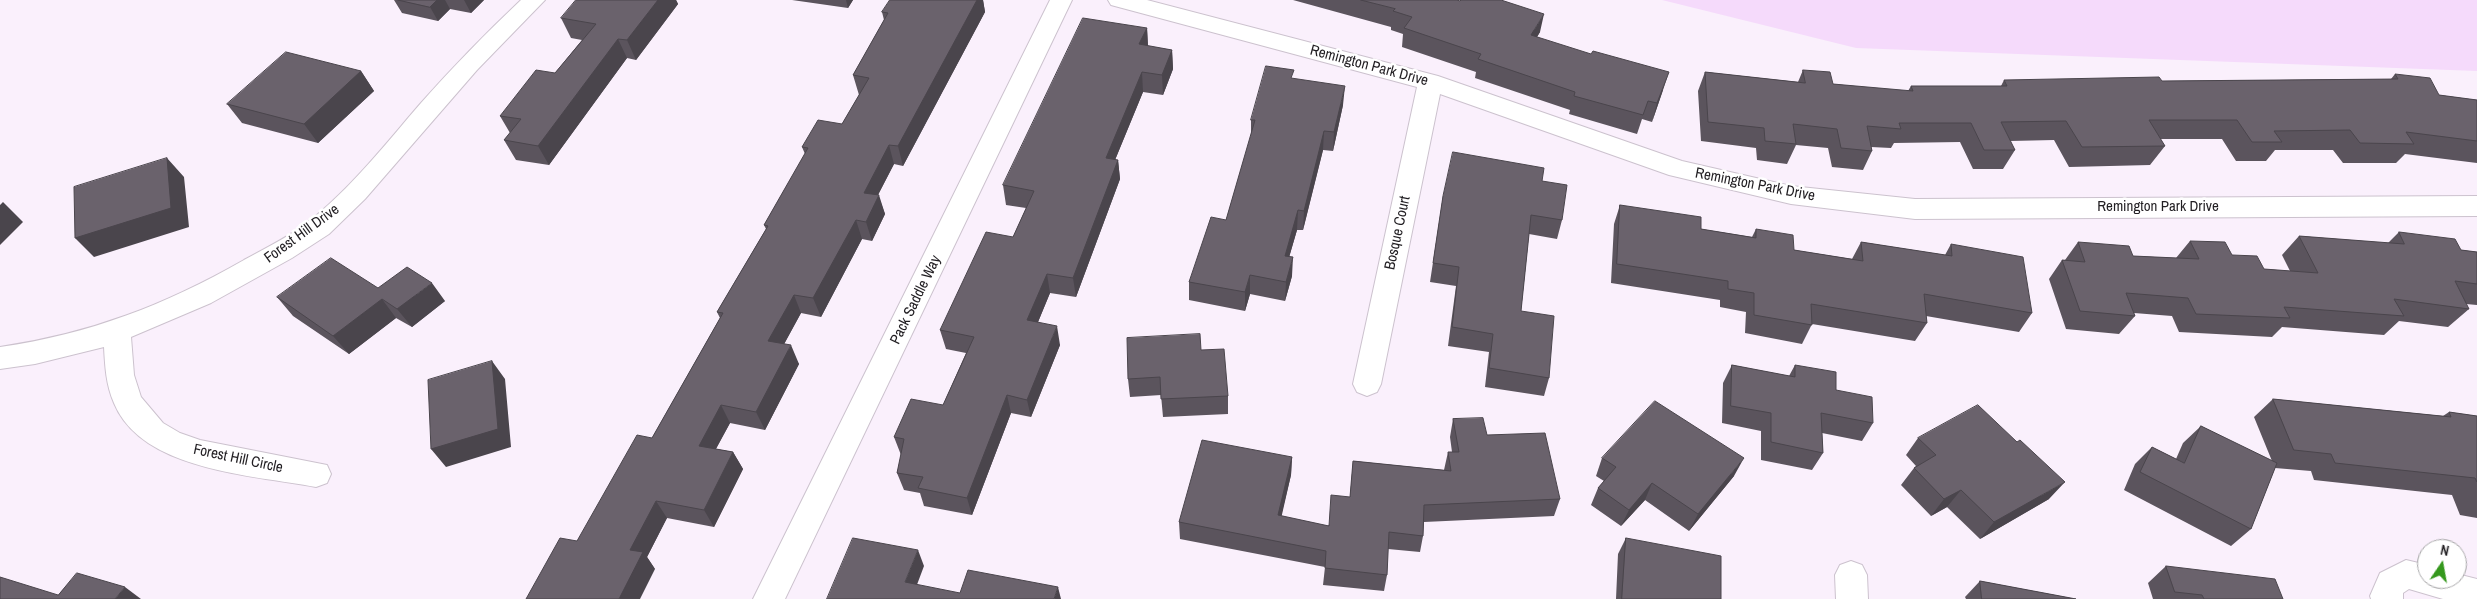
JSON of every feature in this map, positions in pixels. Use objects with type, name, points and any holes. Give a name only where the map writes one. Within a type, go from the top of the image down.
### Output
[{"type":"street","name":"Forest Hill Drive","points":[[0,358],[32,355],[86,342],[146,322],[245,273],[287,248],[335,214],[488,44],[534,0]]},
{"type":"street","name":"Pack Saddle Way","points":[[768,599],[1061,0]]},
{"type":"street","name":"Remington Park Drive","points":[[1119,0],[1430,82],[1678,169],[1790,195],[1915,209],[2477,206]]},
{"type":"street","name":"Bosque Court","points":[[1367,384],[1430,82]]},
{"type":"street","name":"Forest Hill Circle","points":[[117,332],[120,375],[128,402],[153,432],[169,442],[200,453],[316,474]]},
{"type":"street","points":[[2387,599],[2386,596],[2391,583],[2406,574],[2477,594]]},
{"type":"shaded area","points":[[1662,0],[2477,0],[2477,71],[1856,48]]},
{"type":"building","points":[[398,0],[437,0],[430,7]]},
{"type":"building","points":[[576,0],[658,0],[627,40],[618,39],[538,146],[504,140],[521,119],[500,116],[536,70],[555,73],[596,24],[561,18]]},
{"type":"building","points":[[890,0],[977,0],[898,146],[889,145],[864,193],[879,195],[866,222],[856,220],[813,298],[794,295],[768,341],[791,345],[756,412],[721,405],[699,446],[733,452],[704,510],[656,501],[630,550],[643,552],[619,599],[526,599],[560,538],[577,541],[637,435],[652,438],[723,313],[717,312],[768,226],[764,225],[808,148],[802,147],[818,120],[842,124],[869,78],[853,75],[888,13],[882,12]]},
{"type":"building","points":[[1361,0],[1501,0],[1544,14],[1531,35],[1591,54],[1593,51],[1669,72],[1657,103],[1648,101],[1643,115],[1574,96],[1575,92],[1478,59],[1481,54],[1404,28],[1412,17],[1393,11],[1395,9]]},
{"type":"building","points":[[1083,18],[1147,28],[1139,44],[1172,50],[1162,75],[1142,72],[1106,158],[1118,160],[1073,278],[1047,274],[1027,320],[1057,326],[1027,400],[1007,395],[967,498],[918,488],[923,477],[897,473],[904,439],[894,437],[911,399],[943,405],[974,337],[940,330],[986,232],[1013,237],[1034,191],[1003,185]]},
{"type":"building","points":[[286,52],[361,71],[304,124],[227,104]]},
{"type":"building","points":[[1266,66],[1294,70],[1291,78],[1345,86],[1334,132],[1324,131],[1304,211],[1298,210],[1285,256],[1293,257],[1286,282],[1250,275],[1245,292],[1189,282],[1211,217],[1226,220],[1255,120],[1251,120]]},
{"type":"building","points":[[1803,70],[1830,72],[1833,84],[1913,91],[1911,86],[2007,86],[2004,80],[2159,77],[2162,81],[2398,79],[2395,74],[2430,78],[2439,95],[2477,100],[2477,141],[2406,132],[2414,144],[2360,143],[2350,130],[2274,131],[2282,142],[2252,142],[2237,120],[2149,120],[2165,146],[2082,147],[2066,121],[2001,122],[2015,150],[1984,150],[1971,123],[1899,123],[1901,129],[1867,126],[1872,151],[1841,148],[1837,129],[1793,124],[1796,144],[1765,141],[1764,128],[1708,122],[1705,72],[1805,83]]},
{"type":"building","points":[[1453,152],[1544,168],[1542,181],[1567,185],[1562,220],[1531,215],[1521,311],[1554,316],[1549,378],[1489,368],[1493,334],[1452,327],[1459,267],[1433,263],[1443,196]]},
{"type":"building","points":[[167,158],[171,208],[75,238],[74,187]]},
{"type":"building","points":[[1620,205],[1701,217],[1701,229],[1756,238],[1756,229],[1793,235],[1794,250],[1863,261],[1861,242],[1952,256],[1951,244],[2023,257],[2032,313],[1924,294],[1927,323],[1811,304],[1812,325],[1754,315],[1754,293],[1728,289],[1728,281],[1617,264]]},
{"type":"building","points":[[2399,232],[2455,239],[2461,250],[2477,252],[2477,284],[2455,281],[2469,309],[2394,299],[2404,316],[2284,307],[2290,318],[2196,314],[2188,298],[2126,293],[2135,316],[2080,311],[2062,260],[2085,262],[2078,242],[2129,246],[2133,256],[2199,259],[2190,241],[2225,242],[2232,255],[2257,256],[2264,269],[2318,273],[2299,236],[2404,244]]},
{"type":"building","points":[[331,258],[378,288],[407,267],[432,283],[397,309],[382,299],[333,336],[277,297]]},
{"type":"building","points":[[1200,334],[1201,350],[1224,349],[1228,396],[1161,399],[1160,377],[1128,379],[1127,338]]},
{"type":"building","points":[[492,361],[498,429],[431,449],[428,380]]},
{"type":"building","points":[[1732,365],[1795,377],[1795,365],[1836,372],[1836,390],[1872,397],[1873,423],[1821,413],[1823,453],[1771,442],[1771,413],[1731,406]]},
{"type":"building","points":[[2273,399],[2451,417],[2449,412],[2477,416],[2477,482],[2475,478],[2335,463],[2331,454],[2294,450]]},
{"type":"building","points":[[1655,401],[1744,458],[1698,514],[1652,483],[1629,510],[1598,488],[1616,467],[1602,458]]},
{"type":"building","points":[[1978,405],[2017,442],[2020,440],[2065,482],[1994,522],[1961,490],[1944,499],[1914,468],[1936,455],[1918,438]]},
{"type":"building","points":[[1483,418],[1487,435],[1545,433],[1560,499],[1424,505],[1423,536],[1389,532],[1387,575],[1325,568],[1326,551],[1179,522],[1202,440],[1292,457],[1278,515],[1329,526],[1331,495],[1350,497],[1353,461],[1451,471],[1448,452],[1459,452],[1453,419]]},
{"type":"building","points":[[2201,426],[2277,463],[2251,529],[2140,472],[2152,447],[2184,463]]},
{"type":"building","points":[[853,538],[918,550],[905,582],[960,593],[968,570],[1058,587],[1054,599],[827,599]]},
{"type":"building","points":[[1626,538],[1721,556],[1721,599],[1622,599]]},
{"type":"building","points":[[2166,566],[2275,579],[2283,599],[2204,599],[2202,595],[2175,592]]},
{"type":"building","points":[[77,573],[125,587],[115,599],[0,599],[0,577],[58,595]]},
{"type":"building","points":[[1980,581],[2076,599],[1982,599]]}]
